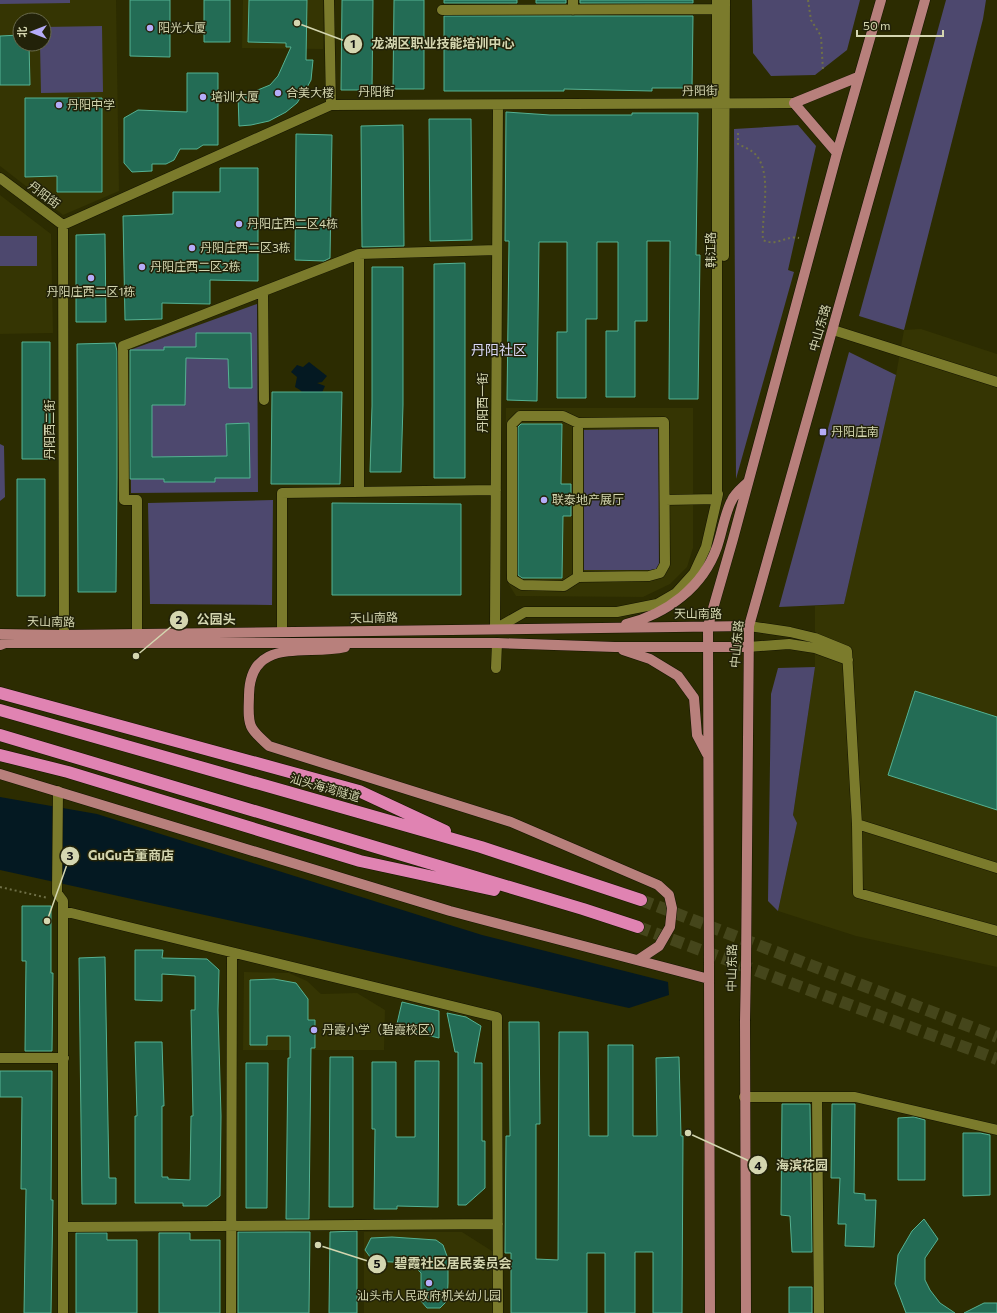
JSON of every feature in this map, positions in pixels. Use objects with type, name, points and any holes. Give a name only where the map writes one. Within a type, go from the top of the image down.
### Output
[{"type":"highway","points":[[0,693],[359,791],[481,848]]},
{"type":"highway","name":"汕头海湾隧道","points":[[0,710],[481,848],[642,900]]},
{"type":"highway","points":[[0,736],[583,909],[638,927]]},
{"type":"highway","points":[[0,755],[68,772],[360,861],[583,909]]},
{"type":"main road","name":"中山东路","points":[[710,1313],[708,626],[858,77],[881,0]]},
{"type":"main road","name":"中山东路","points":[[746,1313],[744,1097],[749,626],[925,0]]},
{"type":"main road","points":[[837,153],[794,103],[858,77]]},
{"type":"main road","points":[[614,628],[631,623],[660,611],[676,602],[692,588],[706,571],[717,548],[732,500],[749,480]]},
{"type":"main road","name":"天山南路","points":[[0,634],[64,635],[749,626]]},
{"type":"main road","name":"天山南路","points":[[0,645],[5,643],[497,643],[615,647],[748,647]]},
{"type":"main road","points":[[360,643],[331,650],[276,652],[264,658],[258,663],[252,676],[249,690],[251,728],[269,746],[511,822],[658,885],[669,895],[672,908],[670,927],[659,946],[638,960]]},
{"type":"main road","points":[[615,647],[650,659],[678,676],[694,698],[697,735],[708,756]]},
{"type":"main road","points":[[0,774],[59,796],[450,911],[709,979]]},
{"type":"street","points":[[329,0],[331,105]]},
{"type":"street","name":"韩江路","points":[[717,499],[720,104],[725,0]]},
{"type":"street","points":[[442,10],[573,5],[717,4]]},
{"type":"street","name":"韩江路","points":[[717,4],[720,104],[723,477],[717,499]]},
{"type":"street","name":"丹阳街","points":[[0,178],[63,225],[331,105],[794,103]]},
{"type":"street","name":"丹阳西一街","points":[[495,629],[498,105]]},
{"type":"street","name":"丹阳西二街","points":[[63,225],[64,635]]},
{"type":"street","points":[[137,634],[137,500],[124,500],[123,346],[358,254],[497,250]]},
{"type":"street","points":[[358,254],[358,492]]},
{"type":"street","points":[[263,292],[264,400]]},
{"type":"street","points":[[833,330],[997,382]]},
{"type":"street","points":[[520,416],[563,416],[578,423],[664,422],[664,500],[664,564],[660,573],[649,576],[578,577],[564,586],[522,585],[512,579],[512,424],[520,416]]},
{"type":"street","points":[[578,423],[578,577]]},
{"type":"street","points":[[282,632],[282,493],[496,490]]},
{"type":"street","points":[[495,629],[525,612],[617,612],[637,610],[656,604],[676,593],[694,573],[706,547],[717,499],[664,500]]},
{"type":"street","points":[[749,626],[790,632],[815,638],[847,650],[857,824],[858,894],[997,931]]},
{"type":"street","points":[[496,668],[497,643]]},
{"type":"street","points":[[748,647],[789,644],[815,648],[848,660]]},
{"type":"street","points":[[59,796],[57,893],[63,906],[63,1313]]},
{"type":"street","points":[[857,824],[997,868]]},
{"type":"street","points":[[63,906],[232,952],[497,1017],[498,1313]]},
{"type":"street","points":[[231,1313],[232,952]]},
{"type":"street","points":[[0,1058],[64,1058]]},
{"type":"street","points":[[744,1097],[855,1097],[997,1130]]},
{"type":"street","points":[[817,1097],[819,1313]]},
{"type":"street","points":[[63,1227],[498,1224]]},
{"type":"path","points":[[808,0],[811,20],[821,36],[823,71]]},
{"type":"path","points":[[738,133],[738,144],[756,155],[764,170],[765,199],[762,240],[773,243],[787,238],[799,238]]},
{"type":"path","points":[[0,887],[63,906]]},
{"type":"shaded area","name":"丹阳中学","points":[[0,0],[116,0],[119,191],[63,215],[0,166]]},
{"type":"shaded area","points":[[0,0],[70,0],[70,3],[0,4]]},
{"type":"shaded area","points":[[243,0],[323,0],[323,49],[242,48]]},
{"type":"shaded area","points":[[752,0],[860,0],[847,50],[815,75],[771,76],[753,53]]},
{"type":"shaded area","points":[[946,0],[986,0],[983,19],[904,330],[859,316]]},
{"type":"shaded area","points":[[102,26],[103,92],[41,93],[40,52],[52,52],[52,27]]},
{"type":"shaded area","points":[[798,125],[816,146],[788,270],[794,272],[736,479],[734,129]]},
{"type":"shaded area","points":[[0,195],[51,234],[53,333],[0,334]]},
{"type":"shaded area","points":[[0,236],[37,236],[37,266],[0,266]]},
{"type":"shaded area","points":[[257,304],[258,492],[131,493],[130,350]]},
{"type":"shaded area","points":[[921,329],[997,354],[997,967],[856,936],[778,911],[797,823],[793,815],[815,667],[815,606],[844,604],[896,375],[904,330]]},
{"type":"shaded area","points":[[849,352],[896,375],[844,604],[779,607]]},
{"type":"shaded area","points":[[506,408],[693,408],[693,548],[687,567],[670,584],[643,597],[516,596],[508,583],[506,569]]},
{"type":"shaded area","points":[[658,429],[659,570],[584,570],[584,430]]},
{"type":"shaded area","points":[[0,444],[4,446],[5,497],[0,501]]},
{"type":"shaded area","points":[[273,500],[272,605],[150,604],[148,503]]},
{"type":"shaded area","points":[[815,667],[793,815],[797,823],[778,911],[768,901],[771,694],[778,668]]},
{"type":"shaded area","name":"丹霞小学（碧霞校区）","points":[[244,972],[289,973],[307,981],[321,994],[357,993],[385,1010],[384,1050],[243,1050]]},
{"type":"shaded area","name":"汕头市人民政府机关幼儿园","points":[[364,1232],[462,1232],[495,1253],[495,1313],[364,1313]]},
{"type":"water","points":[[309,362],[327,376],[322,382],[317,383],[325,386],[319,399],[308,399],[295,387],[297,377],[291,372],[297,365],[303,367]]},
{"type":"water","points":[[0,797],[97,814],[482,935],[668,982],[669,995],[629,1008],[0,870]]},
{"type":"building","name":"阳光大厦","points":[[130,0],[170,0],[170,57],[130,56]]},
{"type":"building","points":[[204,0],[230,0],[230,42],[204,42]]},
{"type":"building","points":[[249,0],[307,0],[306,60],[313,60],[311,80],[297,103],[286,112],[269,121],[239,126],[238,94],[248,94],[270,85],[278,76],[291,47],[286,47],[286,43],[248,42]]},
{"type":"building","points":[[342,0],[373,0],[372,90],[341,90]]},
{"type":"building","points":[[394,0],[424,0],[424,89],[393,89]]},
{"type":"building","points":[[444,0],[517,0],[517,3],[444,3]]},
{"type":"building","points":[[536,0],[566,0],[566,3],[536,3]]},
{"type":"building","points":[[580,0],[693,0],[693,3],[580,3]]},
{"type":"building","points":[[444,16],[693,16],[692,88],[652,88],[652,91],[564,89],[564,91],[444,91]]},
{"type":"building","points":[[12,35],[12,52],[29,52],[30,85],[0,85],[0,36]]},
{"type":"building","points":[[187,73],[218,73],[218,145],[203,145],[197,149],[180,149],[174,160],[166,164],[152,164],[152,171],[132,172],[124,163],[124,118],[138,110],[187,112]]},
{"type":"building","points":[[25,98],[102,98],[102,192],[57,192],[57,176],[25,177]]},
{"type":"building","points":[[506,112],[550,115],[698,113],[696,255],[700,255],[698,399],[669,399],[670,241],[647,241],[647,321],[635,321],[635,397],[606,397],[606,331],[618,331],[618,242],[597,242],[597,319],[586,319],[586,398],[557,398],[557,332],[567,332],[567,242],[539,242],[537,401],[507,400],[509,241],[505,241]]},
{"type":"building","points":[[429,119],[471,119],[472,240],[430,241]]},
{"type":"building","points":[[403,125],[404,246],[362,247],[361,126]]},
{"type":"building","points":[[296,134],[332,135],[330,258],[324,261],[295,260]]},
{"type":"building","points":[[220,168],[258,168],[258,281],[210,280],[210,304],[162,303],[162,319],[125,320],[123,216],[173,214],[173,192],[220,192]]},
{"type":"building","name":"丹阳庄西二区1栋","points":[[105,234],[106,322],[76,322],[76,235]]},
{"type":"building","points":[[465,263],[465,478],[434,478],[434,264]]},
{"type":"building","points":[[372,267],[403,267],[403,405],[401,472],[370,472],[372,406]]},
{"type":"building","points":[[196,333],[251,333],[252,388],[229,388],[228,359],[186,358],[185,405],[152,405],[152,457],[227,456],[226,424],[249,423],[250,478],[215,478],[215,482],[164,482],[164,479],[130,479],[130,350],[164,350],[164,347],[196,347]]},
{"type":"building","points":[[22,342],[50,342],[50,459],[22,459]]},
{"type":"building","points":[[115,343],[117,351],[116,592],[78,592],[77,344]]},
{"type":"building","points":[[272,392],[342,392],[340,484],[271,484]]},
{"type":"building","name":"联泰地产展厅","points":[[521,424],[562,424],[561,484],[571,484],[571,516],[563,516],[562,578],[522,578],[518,575],[518,427]]},
{"type":"building","points":[[17,479],[45,479],[45,596],[17,596]]},
{"type":"building","points":[[332,503],[461,504],[461,595],[332,595]]},
{"type":"building","points":[[915,691],[997,717],[997,810],[888,775]]},
{"type":"building","points":[[22,906],[51,906],[51,973],[53,973],[52,1051],[25,1051],[26,961],[22,961]]},
{"type":"building","points":[[135,950],[163,950],[162,958],[207,959],[219,970],[218,1010],[221,1116],[220,1196],[207,1206],[183,1206],[183,1203],[135,1203],[135,1116],[137,1116],[135,1042],[162,1042],[164,1106],[162,1106],[162,1177],[168,1177],[168,1179],[190,1180],[191,1116],[193,1116],[191,1010],[195,1010],[195,976],[162,974],[162,1001],[135,1000]]},
{"type":"building","points":[[105,957],[109,1178],[116,1178],[116,1204],[82,1204],[79,958]]},
{"type":"building","points":[[274,979],[296,983],[308,999],[308,1020],[315,1020],[315,1048],[311,1048],[309,1219],[286,1219],[288,1058],[290,1058],[290,1036],[267,1036],[267,1045],[250,1045],[250,980]]},
{"type":"building","points":[[402,1002],[439,1011],[439,1038],[396,1028]]},
{"type":"building","points":[[447,1013],[466,1017],[481,1026],[474,1063],[482,1063],[482,1141],[485,1141],[485,1188],[466,1205],[458,1205],[458,1052],[455,1052]]},
{"type":"building","points":[[509,1022],[539,1022],[540,1124],[536,1124],[536,1259],[558,1260],[559,1032],[588,1032],[589,1136],[608,1136],[608,1045],[633,1045],[633,1136],[657,1136],[656,1058],[679,1057],[681,1136],[683,1136],[682,1313],[653,1313],[653,1252],[635,1252],[635,1313],[605,1313],[605,1253],[587,1253],[587,1313],[511,1313],[511,1253],[505,1253],[506,1136],[510,1136]]},
{"type":"building","points":[[330,1057],[353,1057],[353,1207],[329,1207]]},
{"type":"building","points":[[415,1061],[439,1061],[438,1207],[397,1206],[397,1209],[374,1209],[375,1129],[372,1129],[372,1062],[396,1062],[396,1137],[415,1137]]},
{"type":"building","points":[[246,1063],[268,1063],[267,1208],[246,1208]]},
{"type":"building","points":[[0,1071],[52,1071],[51,1200],[53,1200],[51,1313],[24,1313],[26,1189],[21,1189],[22,1097],[0,1097]]},
{"type":"building","points":[[782,1104],[810,1104],[812,1252],[792,1252],[790,1216],[781,1215]]},
{"type":"building","points":[[832,1104],[855,1104],[854,1193],[865,1194],[865,1200],[876,1200],[874,1247],[845,1246],[846,1224],[838,1224],[840,1178],[831,1178]]},
{"type":"building","points":[[914,1117],[925,1120],[925,1180],[898,1180],[898,1118]]},
{"type":"building","points":[[963,1133],[980,1133],[990,1135],[990,1195],[963,1196]]},
{"type":"building","points":[[924,1219],[938,1239],[925,1258],[925,1280],[930,1290],[940,1303],[955,1313],[906,1313],[895,1284],[898,1255],[912,1231]]},
{"type":"building","points":[[357,1231],[357,1313],[329,1313],[330,1232]]},
{"type":"building","points":[[238,1232],[310,1232],[309,1313],[238,1313]]},
{"type":"building","points":[[76,1233],[107,1233],[107,1240],[137,1240],[137,1313],[76,1313]]},
{"type":"building","points":[[159,1233],[190,1233],[190,1240],[220,1240],[220,1313],[159,1313]]},
{"type":"building","name":"汕头市人民政府机关幼儿园","points":[[392,1237],[436,1240],[443,1245],[448,1259],[448,1283],[447,1301],[440,1308],[427,1308],[421,1301],[421,1273],[411,1263],[373,1261],[365,1250],[371,1238]]},
{"type":"building","points":[[789,1287],[812,1287],[812,1313],[789,1313]]},
{"type":"building","points":[[984,1303],[997,1303],[997,1313],[964,1313]]},
{"type":"tunnel","points":[[641,900],[997,1037]]},
{"type":"tunnel","points":[[638,927],[997,1059]]},
{"type":"place","name":"龙湖区职业技能培训中心","points":[[297,23]]},
{"type":"place","name":"阳光大厦","points":[[150,28]]},
{"type":"place","name":"合美大楼","points":[[278,93]]},
{"type":"place","name":"培训大厦","points":[[203,97]]},
{"type":"place","name":"丹阳中学","points":[[59,105]]},
{"type":"place","name":"丹阳庄西二区4栋","points":[[239,224]]},
{"type":"place","name":"丹阳庄西二区3栋","points":[[192,248]]},
{"type":"place","name":"丹阳庄西二区2栋","points":[[142,267]]},
{"type":"place","name":"丹阳庄西二区1栋","points":[[91,278]]},
{"type":"place","name":"丹阳庄南","points":[[823,432]]},
{"type":"place","name":"联泰地产展厅","points":[[544,500]]},
{"type":"place","name":"公园头","points":[[136,656]]},
{"type":"place","name":"GuGu古董商店","points":[[47,921]]},
{"type":"place","name":"丹霞小学（碧霞校区）","points":[[314,1030]]},
{"type":"place","name":"海滨花园","points":[[688,1133]]},
{"type":"place","name":"碧霞社区居民委员会","points":[[318,1245]]},
{"type":"place","name":"汕头市人民政府机关幼儿园","points":[[429,1283]]},
{"type":"district","name":"丹阳社区","points":[[499,350]]}]
